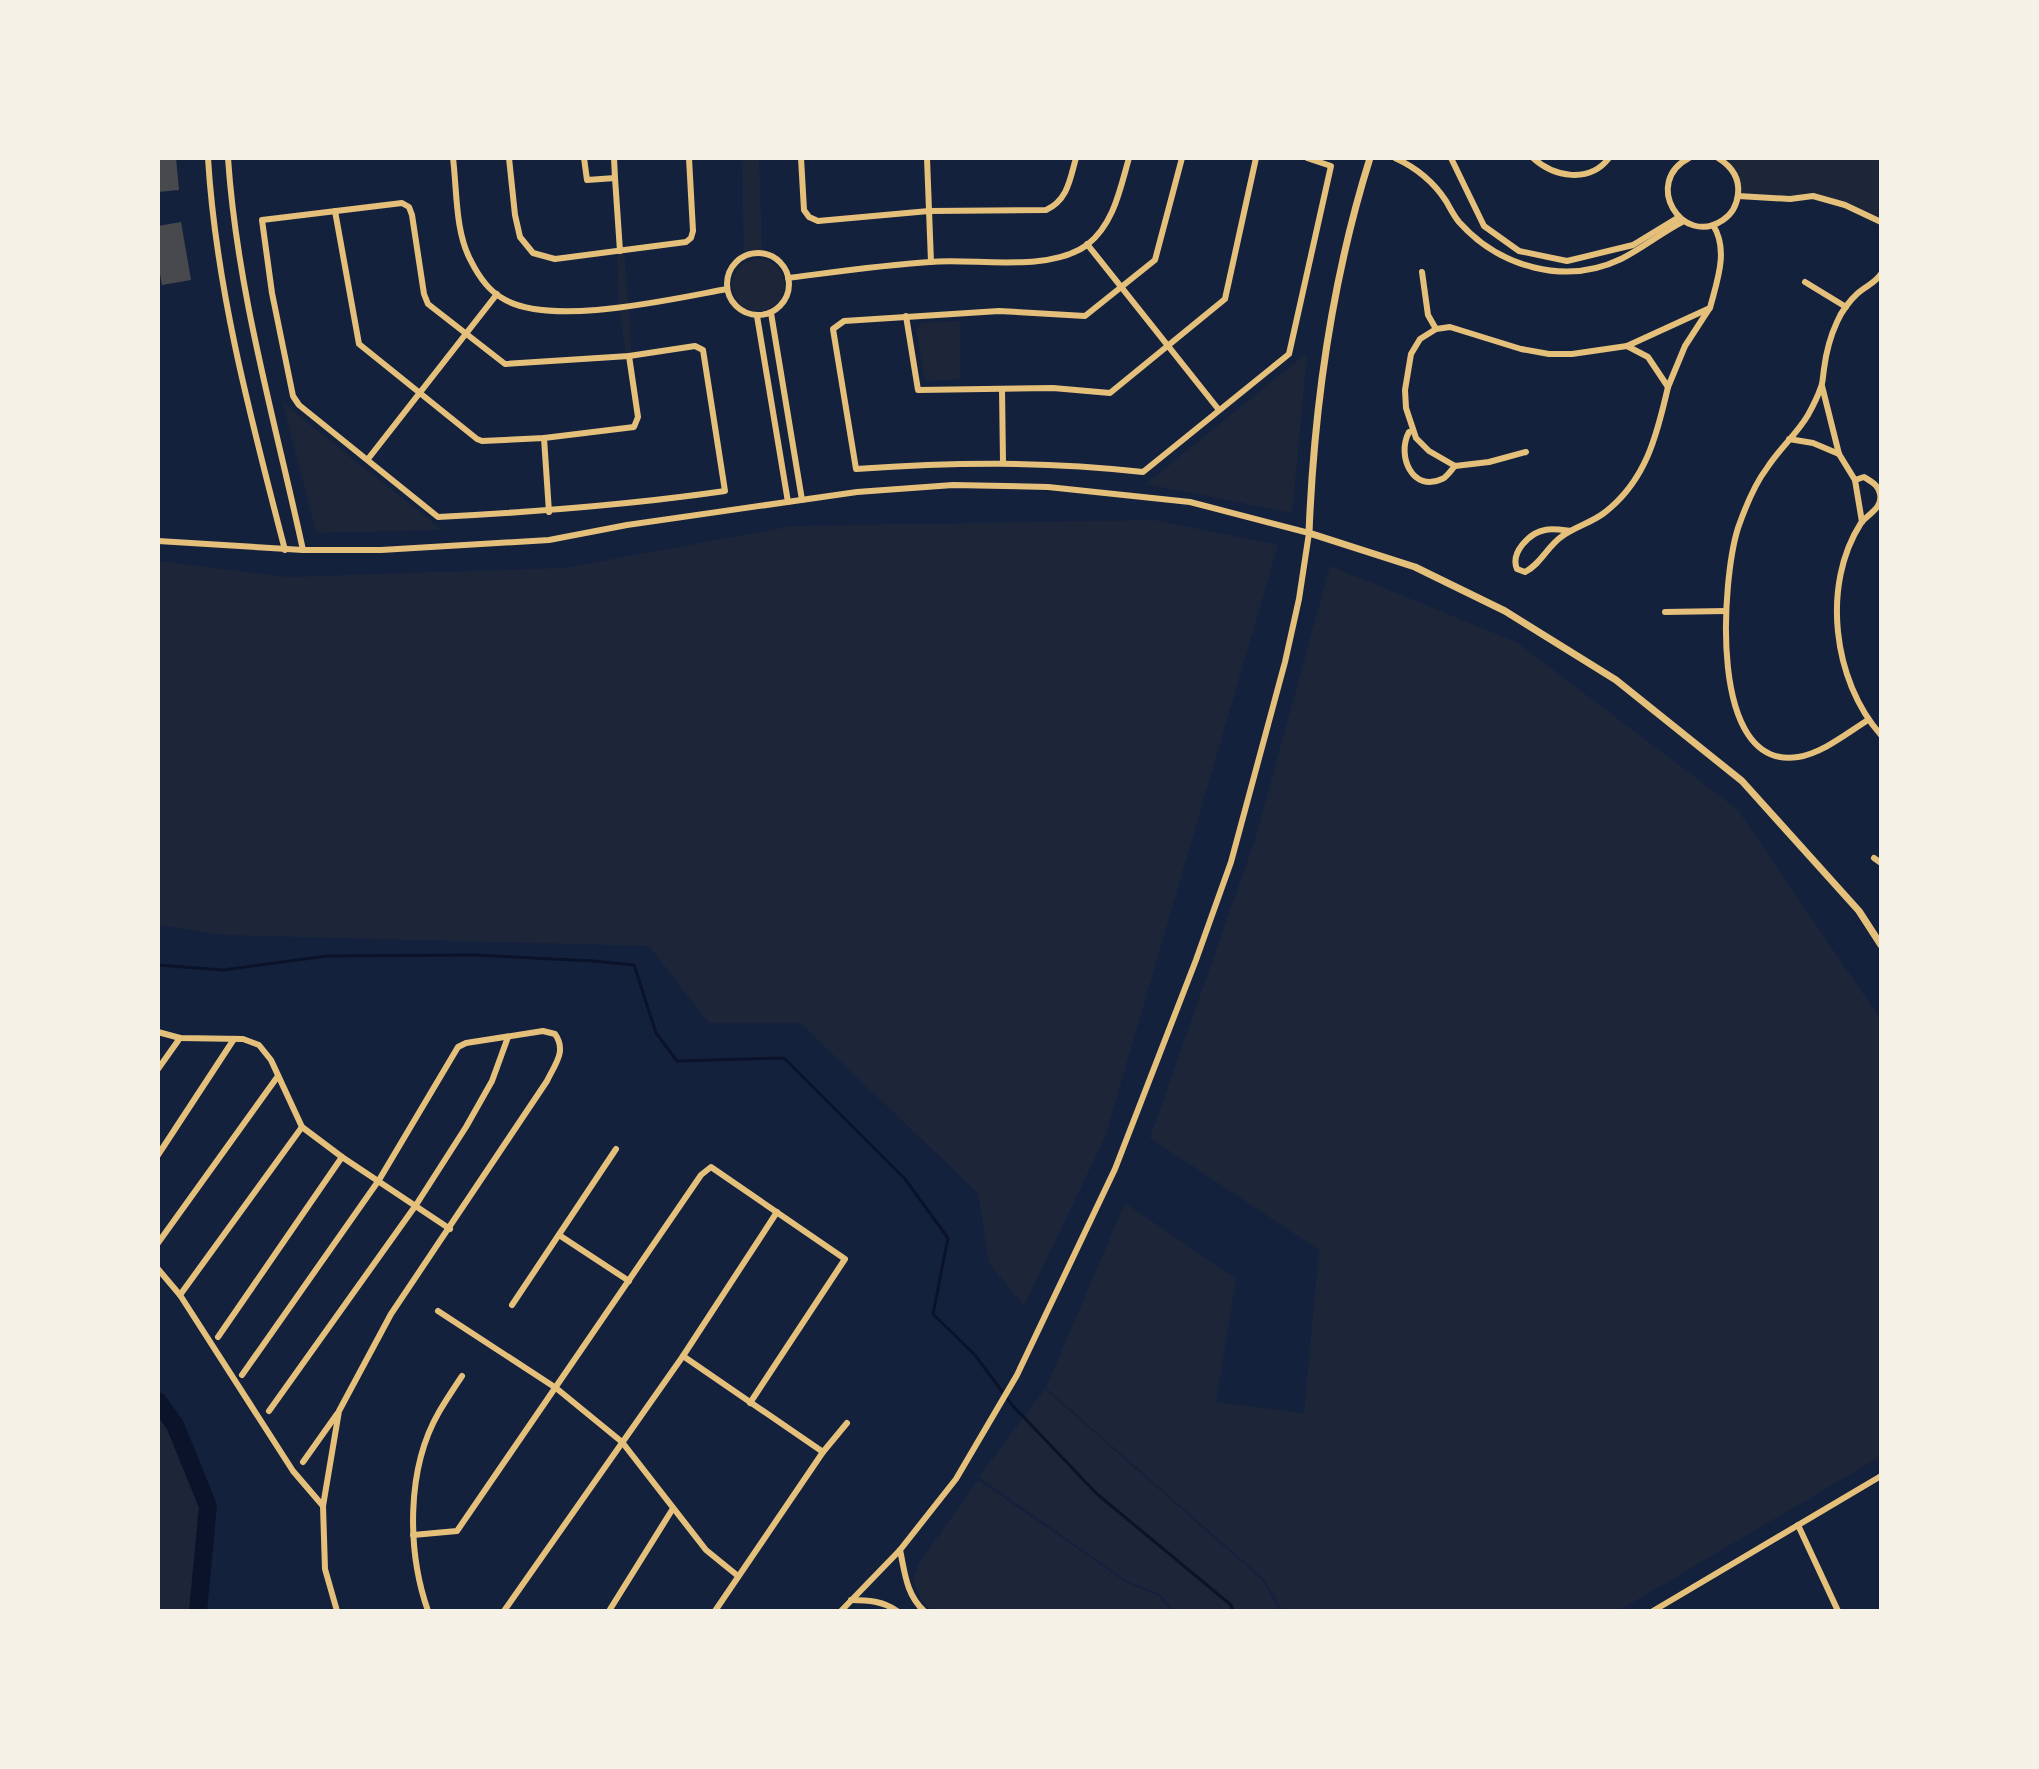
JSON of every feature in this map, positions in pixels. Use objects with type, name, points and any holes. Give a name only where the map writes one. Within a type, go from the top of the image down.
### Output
[{"type":"street","points":[[208,158],[211,203],[233,332],[252,424],[285,550]]},
{"type":"street","points":[[228,158],[253,328],[303,550]]},
{"type":"street","points":[[453,158],[461,229],[469,259],[486,285],[528,309],[560,313],[661,302],[727,289]]},
{"type":"street","points":[[509,158],[520,237],[533,253],[555,259],[686,242],[691,238],[689,158]]},
{"type":"street","points":[[584,158],[587,180],[615,178]]},
{"type":"street","points":[[614,158],[620,251]]},
{"type":"street","points":[[801,158],[804,210],[809,217],[818,221],[929,211],[1046,210],[1058,203],[1067,190],[1076,158]]},
{"type":"street","points":[[927,158],[931,262]]},
{"type":"street","points":[[788,278],[931,262],[1032,262],[1066,257],[1087,244],[1105,227],[1116,204],[1129,158]]},
{"type":"street","points":[[1182,158],[1155,260],[1085,316],[999,311],[844,321],[833,329],[856,469],[1003,462],[1072,464],[1143,472],[1289,354],[1331,166],[1307,158]]},
{"type":"street","points":[[906,316],[918,390],[1053,388],[1110,393],[1225,299],[1256,158]]},
{"type":"street","points":[[841,1611],[900,1550],[956,1479],[1017,1375],[1115,1169],[1196,960],[1231,862],[1299,599],[1309,533],[1312,459],[1320,393],[1351,219],[1370,158]]},
{"type":"street","points":[[1395,158],[1422,172],[1458,221],[1478,240],[1511,260],[1544,270],[1587,270],[1617,261],[1681,219]]},
{"type":"street","points":[[1451,158],[1484,226],[1519,251],[1567,261],[1633,245],[1681,219]]},
{"type":"street","points":[[1533,158],[1554,172],[1569,176],[1589,173],[1609,158]]},
{"type":"street","points":[[1689,158],[1676,167],[1667,187],[1668,198],[1681,219],[1703,227],[1727,217],[1738,196],[1735,174],[1718,158]]},
{"type":"street","points":[[1738,196],[1790,199],[1813,196],[1845,205],[1881,222]]},
{"type":"street","points":[[402,203],[409,207],[428,304],[505,364],[629,356],[695,346],[703,350],[725,491],[549,512],[438,517],[299,405],[293,396],[272,293],[262,220],[335,211],[402,203]]},
{"type":"street","points":[[335,211],[359,344],[482,441],[544,438],[634,427],[638,417],[629,356]]},
{"type":"street","points":[[1571,531],[1546,529],[1535,533],[1517,552],[1514,562],[1517,569],[1525,572],[1534,567],[1558,539],[1605,512],[1638,476],[1651,452],[1668,387],[1685,346],[1710,308],[1722,264],[1717,231],[1713,225]]},
{"type":"street","points":[[1087,244],[1219,410]]},
{"type":"street","points":[[753,253],[771,256],[785,269],[788,278],[786,298],[771,313],[757,316],[737,308],[727,289],[730,270],[743,256],[753,253]]},
{"type":"street","points":[[1422,272],[1428,315],[1436,329]]},
{"type":"street","points":[[1868,720],[1827,745],[1798,757],[1787,757],[1760,747],[1746,732],[1739,718],[1727,669],[1726,611],[1731,557],[1738,528],[1765,469],[1807,417],[1822,386],[1828,346],[1837,321],[1859,292],[1877,283],[1881,274]]},
{"type":"street","points":[[1805,282],[1846,307]]},
{"type":"street","points":[[368,459],[497,294]]},
{"type":"street","points":[[1526,452],[1489,462],[1455,466],[1429,451],[1412,431],[1406,408],[1405,390],[1411,354],[1420,339],[1436,329],[1450,327],[1521,349],[1572,354],[1627,346],[1710,308]]},
{"type":"street","points":[[771,313],[802,500]]},
{"type":"street","points":[[757,316],[788,502]]},
{"type":"street","points":[[1627,346],[1648,357],[1668,387]]},
{"type":"street","points":[[1822,386],[1839,454],[1855,480],[1862,522]]},
{"type":"street","points":[[1002,389],[1003,462]]},
{"type":"street","points":[[770,395],[784,392]]},
{"type":"street","points":[[1412,431],[1403,442],[1402,453],[1411,472],[1431,482],[1443,479],[1455,466]]},
{"type":"street","points":[[544,438],[549,512]]},
{"type":"street","points":[[1789,439],[1813,443],[1839,454]]},
{"type":"street","points":[[1855,480],[1864,477],[1876,485],[1880,494],[1879,504],[1862,522],[1841,575],[1836,606],[1838,641],[1845,672],[1868,720],[1881,735]]},
{"type":"street","points":[[158,541],[285,550],[381,550],[549,540],[627,525],[857,492],[953,485],[1048,487],[1190,502],[1309,533],[1415,567],[1505,611],[1616,680],[1742,781],[1859,911],[1881,945]]},
{"type":"street","points":[[1665,612],[1726,611]]},
{"type":"street","points":[[1874,858],[1881,863]]},
{"type":"street","points":[[242,1375],[379,1180],[458,1047],[466,1043],[543,1031],[555,1034],[562,1052],[547,1081],[391,1314],[339,1411],[303,1462]]},
{"type":"street","points":[[158,1032],[180,1038],[243,1039],[259,1045],[271,1060],[302,1127],[450,1229]]},
{"type":"street","points":[[269,1411],[416,1205],[492,1081],[508,1037]]},
{"type":"street","points":[[158,1069],[180,1038]]},
{"type":"street","points":[[158,1155],[234,1039]]},
{"type":"street","points":[[158,1243],[278,1076]]},
{"type":"street","points":[[180,1295],[302,1127]]},
{"type":"street","points":[[512,1305],[616,1149]]},
{"type":"street","points":[[218,1337],[342,1157]]},
{"type":"street","points":[[413,1535],[457,1531],[701,1175],[711,1167],[845,1259],[750,1403]]},
{"type":"street","points":[[504,1611],[683,1356],[777,1212]]},
{"type":"street","points":[[559,1235],[629,1281]]},
{"type":"street","points":[[158,1269],[180,1295],[293,1471],[323,1506]]},
{"type":"street","points":[[438,1311],[556,1388],[622,1442],[706,1550],[738,1576]]},
{"type":"street","points":[[683,1356],[823,1452]]},
{"type":"street","points":[[428,1611],[415,1570],[414,1499],[424,1450],[437,1414],[462,1376]]},
{"type":"street","points":[[337,1611],[325,1569],[323,1506],[339,1411]]},
{"type":"street","points":[[715,1611],[823,1452],[847,1423]]},
{"type":"street","points":[[1653,1611],[1881,1477]]},
{"type":"street","points":[[609,1611],[672,1510]]},
{"type":"street","points":[[1798,1525],[1838,1611]]},
{"type":"street","points":[[900,1550],[905,1581],[915,1603],[924,1611]]},
{"type":"street","points":[[851,1600],[871,1600],[897,1611]]},
{"type":"shaded area","points":[[742,158],[759,158],[762,253],[744,256]]},
{"type":"shaded area","points":[[1718,158],[1881,158],[1881,222],[1814,196],[1790,199],[1738,196],[1735,174]]},
{"type":"shaded area","points":[[624,250],[632,355],[626,356],[619,306],[617,251]]},
{"type":"shaded area","points":[[758,259],[777,266],[784,285],[777,304],[758,311],[739,304],[732,285],[739,266]]},
{"type":"shaded area","points":[[960,321],[960,379],[928,381],[924,377],[916,329],[922,323]]},
{"type":"shaded area","points":[[1307,353],[1292,513],[1146,484]]},
{"type":"shaded area","points":[[283,403],[442,530],[316,533]]},
{"type":"shaded area","points":[[1154,520],[1278,545],[1105,1137],[1024,1306],[989,1263],[978,1193],[800,1023],[709,1023],[649,946],[223,935],[158,925],[158,561],[288,577],[564,568],[793,526]]},
{"type":"shaded area","points":[[1330,566],[1516,642],[1737,809],[1881,1020],[1881,1456],[1618,1611],[1283,1611],[1264,1579],[1046,1388],[1125,1203],[1236,1279],[1216,1402],[1304,1413],[1319,1250],[1150,1138],[1255,840]]},
{"type":"shaded area","points":[[1045,1389],[1262,1580],[1280,1611],[1173,1611],[1160,1594],[1127,1581],[979,1477]]},
{"type":"shaded area","points":[[158,1401],[175,1425],[208,1506],[198,1611],[158,1611]]},
{"type":"shaded area","points":[[978,1480],[1127,1583],[1159,1596],[1170,1611],[934,1611],[921,1600],[913,1579],[920,1562]]},
{"type":"building","points":[[158,158],[176,158],[179,190],[158,192]]},
{"type":"building","points":[[181,222],[191,280],[162,285],[158,263],[158,226]]},
{"type":"waterway","points":[[158,965],[223,970],[327,956],[474,955],[634,965],[656,1033],[677,1061],[784,1058],[905,1179],[948,1238],[933,1314],[975,1355],[1012,1405],[1097,1494],[1231,1605],[1233,1611]]},
{"type":"waterway","points":[[158,1401],[175,1425],[208,1506],[198,1611]]}]
